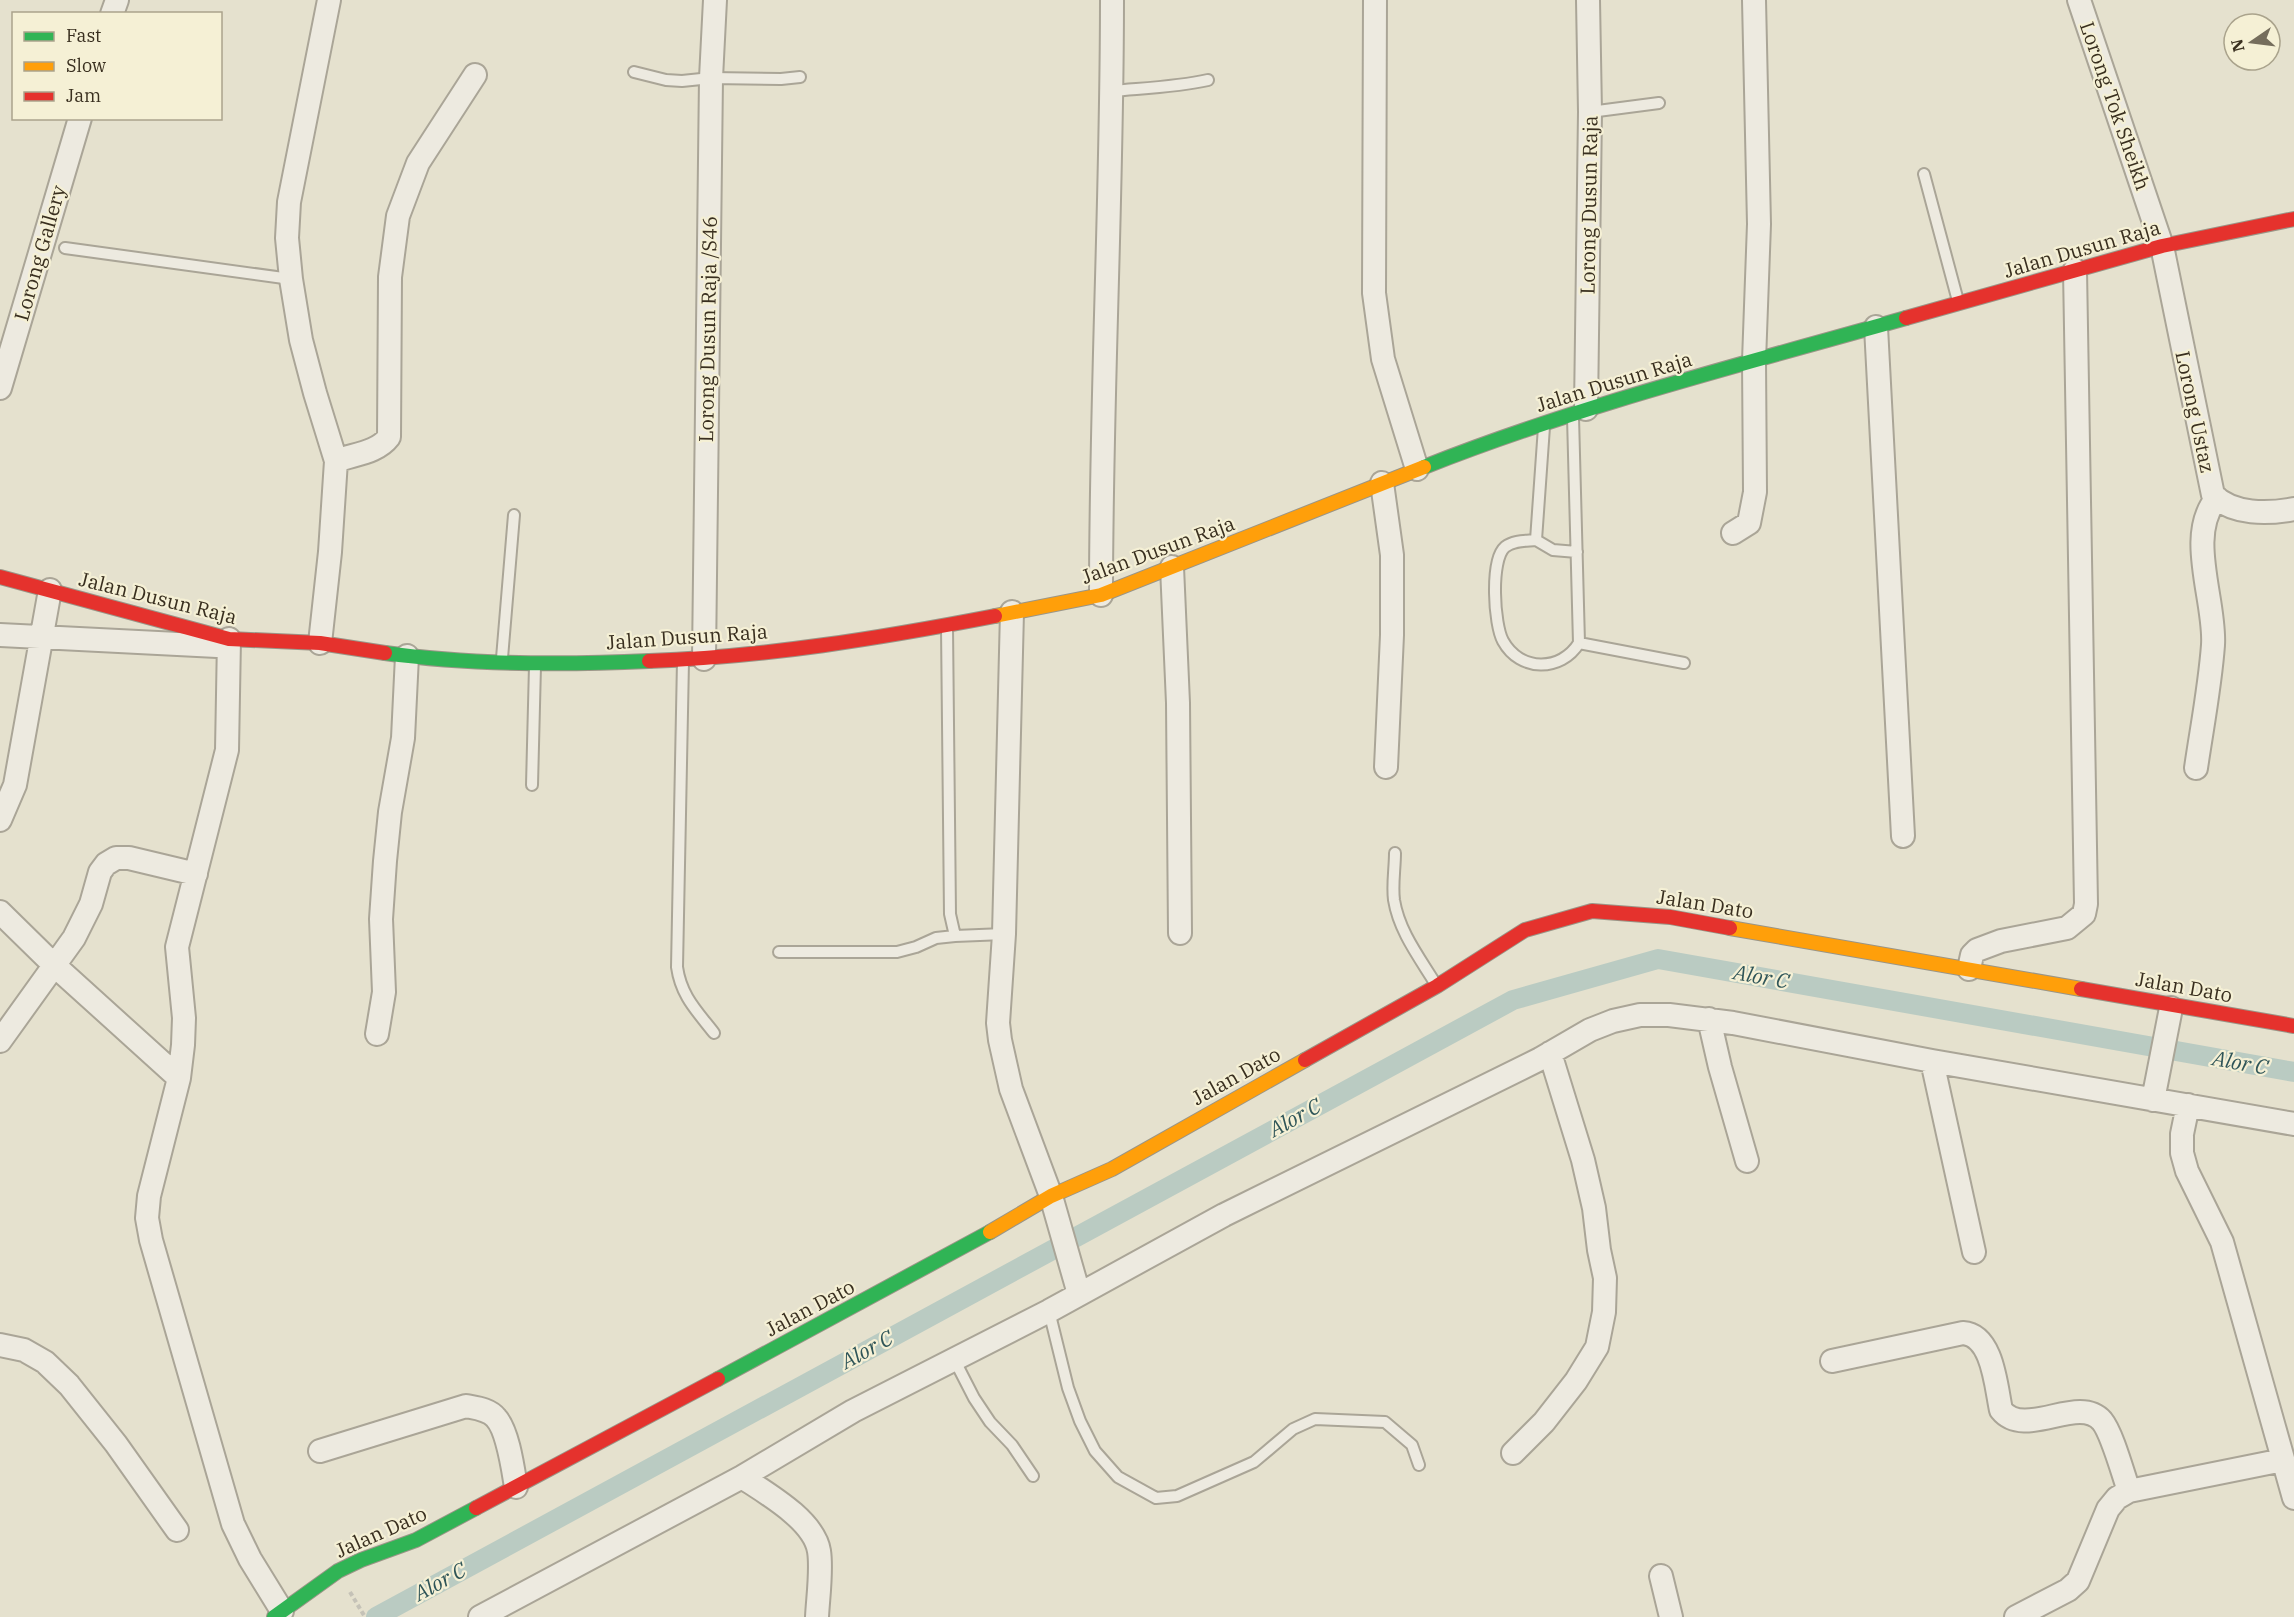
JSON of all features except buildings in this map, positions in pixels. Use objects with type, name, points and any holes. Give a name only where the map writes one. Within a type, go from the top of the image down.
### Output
[{"type":"main road","name":"Jalan Dusun Raja","points":[[0,577],[230,643],[320,643],[407,656],[605,663],[693,660],[895,635],[1101,595],[1417,469],[1498,438],[1579,411],[2162,246],[2294,219]]},
{"type":"main road","name":"Jalan Dato","points":[[278,1614],[338,1572],[361,1560],[416,1540],[1051,1199],[1112,1169],[1437,986],[1525,930],[1592,911],[1670,917],[2294,1026]]},
{"type":"street","points":[[320,643],[330,552],[336,460],[301,340],[287,238],[289,202],[330,0]]},
{"type":"street","name":"Lorong Dusun Raja /S46","points":[[693,660],[715,0]]},
{"type":"street","points":[[1101,595],[1102,424],[1112,91],[1112,0]]},
{"type":"street","points":[[1375,0],[1374,293],[1383,359],[1417,469]]},
{"type":"street","name":"Lorong Dusun Raja","points":[[1579,411],[1590,112],[1588,0]]},
{"type":"street","points":[[1732,533],[1749,523],[1755,492],[1754,361],[1759,224],[1754,0]]},
{"type":"street","name":"Lorong Tok Sheikh","points":[[2079,0],[2162,246]]},
{"type":"street","points":[[336,460],[375,449],[384,444],[389,437],[390,277],[398,216],[418,162],[475,75]]},
{"type":"street","name":"Lorong Gallery","points":[[0,388],[79,120]]},
{"type":"street","name":"Lorong Ustaz","points":[[2162,246],[2213,495],[2231,507],[2248,510],[2268,512],[2294,509]]},
{"type":"street","points":[[1969,969],[1972,955],[1977,950],[2001,941],[2067,928],[2084,914],[2086,904],[2075,270]]},
{"type":"street","points":[[1876,327],[1903,836]]},
{"type":"street","points":[[1382,483],[1392,555],[1392,635],[1386,767]]},
{"type":"street","points":[[2196,768],[2213,643],[2203,535],[2208,508],[2217,498]]},
{"type":"street","points":[[1172,567],[1178,703],[1180,933]]},
{"type":"street","points":[[0,820],[15,785],[50,590]]},
{"type":"street","points":[[1012,612],[1004,934],[998,1023],[1011,1089],[1051,1199],[1078,1289]]},
{"type":"street","points":[[0,635],[230,643],[227,750],[177,947],[184,1018],[179,1078],[149,1196],[147,1218],[151,1239],[233,1524],[278,1614]]},
{"type":"street","points":[[377,1034],[384,992],[381,919],[385,861],[390,812],[404,738],[407,656]]},
{"type":"street","points":[[0,1041],[74,938],[91,904],[100,872],[106,864],[116,858],[129,858],[196,874]]},
{"type":"street","points":[[0,912],[54,965],[179,1078]]},
{"type":"street","points":[[2154,1095],[2172,1006]]},
{"type":"street","points":[[480,1617],[742,1477],[853,1411],[1049,1311],[1078,1289],[1293,1179],[1550,1053],[1590,1030],[1613,1021],[1640,1015],[1709,1019],[1932,1061],[2154,1095],[2188,1106],[2294,1124]]},
{"type":"street","points":[[1709,1019],[1747,1161]]},
{"type":"street","points":[[1513,1453],[1544,1422],[1576,1381],[1597,1347],[1604,1312],[1605,1278],[1594,1208],[1583,1161],[1550,1053]]},
{"type":"street","points":[[1932,1061],[1974,1252]]},
{"type":"street","points":[[2188,1106],[2182,1134],[2184,1162],[2222,1242],[2294,1498]]},
{"type":"street","points":[[1833,1361],[1963,1333],[1969,1334],[1985,1347],[2001,1410],[2005,1415],[2022,1421],[2082,1412],[2096,1416],[2106,1427],[2129,1491]]},
{"type":"street","points":[[0,1345],[24,1350],[45,1362],[69,1385],[116,1444],[177,1530]]},
{"type":"street","points":[[320,1451],[466,1406],[483,1409],[497,1418],[507,1441],[516,1487]]},
{"type":"street","points":[[2016,1617],[2068,1590],[2078,1581],[2108,1509],[2117,1498],[2129,1491],[2283,1460]]},
{"type":"street","points":[[742,1477],[790,1510],[809,1530],[819,1550],[817,1617]]},
{"type":"street","points":[[1661,1576],[1671,1617]]},
{"type":"lane","points":[[634,72],[666,80],[800,77]]},
{"type":"lane","points":[[1112,91],[1188,85],[1208,80]]},
{"type":"lane","points":[[1590,112],[1659,103]]},
{"type":"lane","points":[[1924,174],[1959,304]]},
{"type":"lane","points":[[65,248],[291,279]]},
{"type":"lane","points":[[1577,552],[1553,550],[1536,540],[1510,544],[1499,554],[1495,589],[1497,620],[1503,641],[1514,654],[1539,665],[1555,663],[1573,654],[1579,643],[1577,552],[1579,411]]},
{"type":"lane","points":[[1536,540],[1545,423]]},
{"type":"lane","points":[[502,661],[514,515]]},
{"type":"lane","points":[[947,625],[950,914],[955,936]]},
{"type":"lane","points":[[1579,643],[1684,663]]},
{"type":"lane","points":[[693,660],[677,967],[680,984],[687,999],[714,1033]]},
{"type":"lane","points":[[532,785],[536,662]]},
{"type":"lane","points":[[1395,853],[1394,899],[1399,920],[1408,940],[1437,986]]},
{"type":"lane","points":[[779,952],[897,952],[936,938],[1004,934]]},
{"type":"lane","points":[[1049,1311],[1068,1388],[1080,1422],[1095,1451],[1118,1477],[1156,1498],[1177,1496],[1254,1462],[1293,1429],[1315,1419],[1385,1422],[1412,1445],[1419,1465]]},
{"type":"lane","points":[[954,1359],[979,1406],[990,1422],[1012,1445],[1033,1476]]},
{"type":"path","points":[[345,1584],[365,1617]]},
{"type":"waterway","name":"Alor C","points":[[376,1617],[1513,1000],[1658,959],[2294,1072]]},
{"type":"traffic: fast","points":[[1424,467],[1602,405],[1906,318]]},
{"type":"traffic: fast","points":[[385,653],[450,660],[517,663],[649,661]]},
{"type":"traffic: fast","points":[[718,1379],[990,1232]]},
{"type":"traffic: fast","points":[[274,1617],[338,1571],[416,1540],[476,1508]]},
{"type":"traffic: slow","points":[[995,616],[1101,595],[1424,467]]},
{"type":"traffic: slow","points":[[1730,928],[2081,989]]},
{"type":"traffic: slow","points":[[990,1232],[1051,1196],[1112,1169],[1305,1060]]},
{"type":"traffic: jam","points":[[1906,318],[2162,246],[2294,219]]},
{"type":"traffic: jam","points":[[0,577],[229,639],[320,643],[385,653]]},
{"type":"traffic: jam","points":[[649,661],[779,651],[909,632],[995,616]]},
{"type":"traffic: jam","points":[[1305,1060],[1437,986],[1525,930],[1592,911],[1670,917],[1730,928]]},
{"type":"traffic: jam","points":[[2081,989],[2294,1026]]},
{"type":"traffic: jam","points":[[476,1508],[718,1379]]}]
